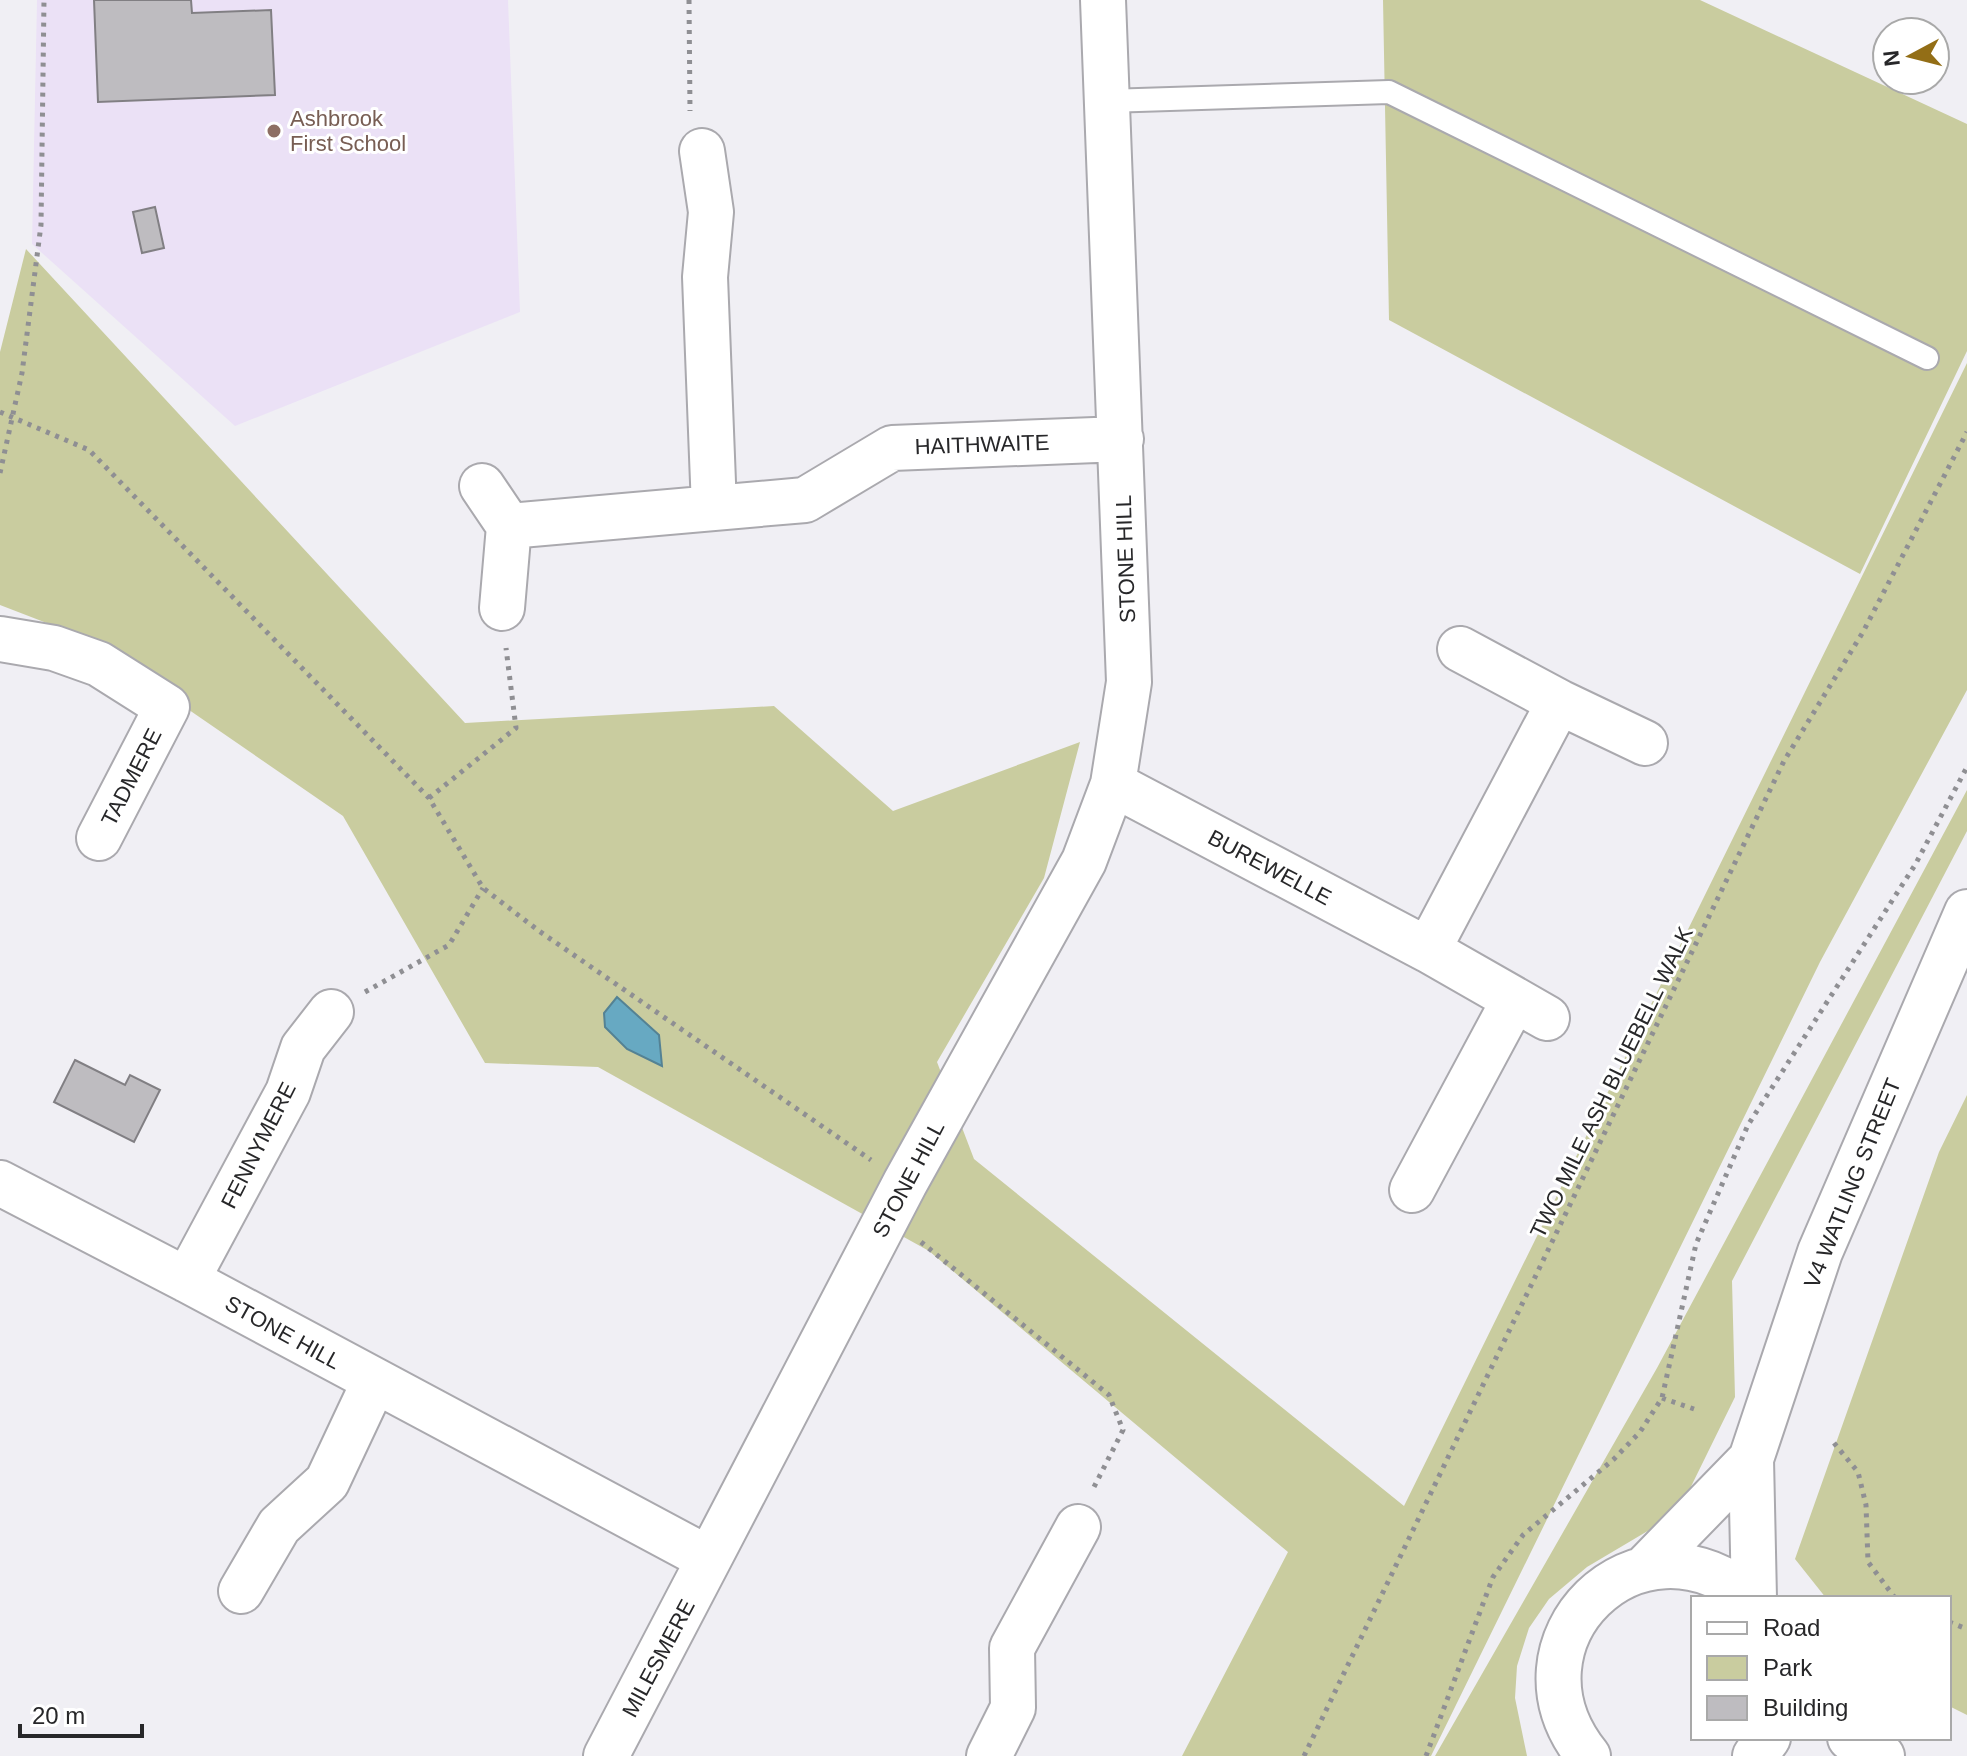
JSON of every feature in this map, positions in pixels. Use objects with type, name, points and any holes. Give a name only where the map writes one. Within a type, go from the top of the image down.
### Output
[{"type":"street","name":"STONE HILL","points":[[0,1183],[709,1559],[896,1199],[1084,861],[1113,784],[1129,682],[1103,0]]},
{"type":"street","points":[[702,151],[711,212],[705,277],[714,508]]},
{"type":"street","name":"HAITHWAITE","points":[[509,526],[805,500],[892,448],[1121,439]]},
{"type":"street","points":[[482,486],[509,526],[502,608]]},
{"type":"street","name":"TADMERE","points":[[0,639],[54,648],[99,664],[167,707],[99,838]]},
{"type":"street","points":[[1460,649],[1559,702],[1645,743]]},
{"type":"street","points":[[1428,950],[1559,702]]},
{"type":"street","name":"BUREWELLE","points":[[1113,784],[1428,950],[1531,1009],[1412,1190]]},
{"type":"street","name":"V4 WATLING STREET","points":[[1752,1596],[1751,1459],[1820,1252],[1967,912]]},
{"type":"street","name":"FENNYMERE","points":[[187,1280],[288,1092],[303,1048],[331,1012]]},
{"type":"street","points":[[241,1591],[279,1526],[327,1482],[374,1382]]},
{"type":"street","name":"V4 WATLING STREET","points":[[1645,1568],[1751,1459]]},
{"type":"street","points":[[989,1756],[1013,1708],[1012,1648],[1078,1527]]},
{"type":"street","name":"MILESMERE","points":[[606,1756],[709,1559]]},
{"type":"street","points":[[1574,1748],[1560,1704],[1557,1675],[1569,1632],[1593,1596],[1617,1579],[1645,1568],[1669,1565],[1693,1567],[1715,1574],[1749,1596]]},
{"type":"street","points":[[1854,1740],[1882,1756]]},
{"type":"lane","points":[[1107,101],[1389,92],[1927,358]]},
{"type":"path","points":[[0,473],[14,419],[41,225],[44,0]]},
{"type":"path","points":[[689,0],[691,124],[702,151]]},
{"type":"path","points":[[0,412],[89,450],[429,798],[483,888],[896,1199],[1109,1395],[1123,1430],[1088,1497],[1078,1527]]},
{"type":"path","name":"TWO MILE ASH BLUEBELL WALK","points":[[1304,1756],[1784,761],[1863,632],[1967,432]]},
{"type":"path","points":[[429,798],[516,728],[502,608]]},
{"type":"path","points":[[1426,1756],[1493,1577],[1523,1535],[1614,1459],[1640,1432],[1662,1398],[1696,1244],[1748,1125],[1915,865],[1967,767]]},
{"type":"path","points":[[331,1012],[350,1014],[367,989],[449,945],[483,888]]},
{"type":"path","points":[[1662,1398],[1694,1409]]},
{"type":"path","points":[[1834,1443],[1858,1472],[1866,1505],[1868,1562],[1894,1596]]},
{"type":"shaded area","name":"Ashbrook First School","points":[[37,0],[508,0],[520,312],[235,426],[32,244]]},
{"type":"green space","points":[[1383,0],[1700,0],[1871,79],[1871,96],[1907,96],[1967,124],[1967,351],[1860,574],[1389,320]]},
{"type":"green space","points":[[26,249],[465,723],[774,706],[893,811],[1080,742],[1044,878],[937,1062],[974,1159],[1404,1506],[1967,363],[1967,690],[1820,962],[1431,1756],[1182,1756],[1288,1552],[929,1251],[598,1067],[485,1063],[343,816],[83,637],[0,605],[0,352]]},
{"type":"green space","points":[[1967,790],[1967,831],[1732,1281],[1735,1397],[1678,1513],[1587,1567],[1549,1599],[1529,1628],[1517,1666],[1515,1698],[1527,1756],[1435,1756],[1657,1368]]},
{"type":"green space","points":[[1967,1095],[1967,1715],[1951,1707],[1951,1596],[1824,1596],[1795,1559],[1939,1152]]},
{"type":"water","points":[[617,997],[659,1035],[662,1066],[627,1049],[605,1027],[604,1013]]},
{"type":"building","points":[[94,0],[191,0],[192,13],[271,10],[275,95],[98,102]]},
{"type":"building","points":[[155,207],[164,248],[142,253],[133,212]]},
{"type":"building","points":[[75,1060],[125,1085],[130,1075],[160,1090],[134,1142],[54,1102]]},
{"type":"place","name":"Ashbrook First School","points":[[274,131]]}]
